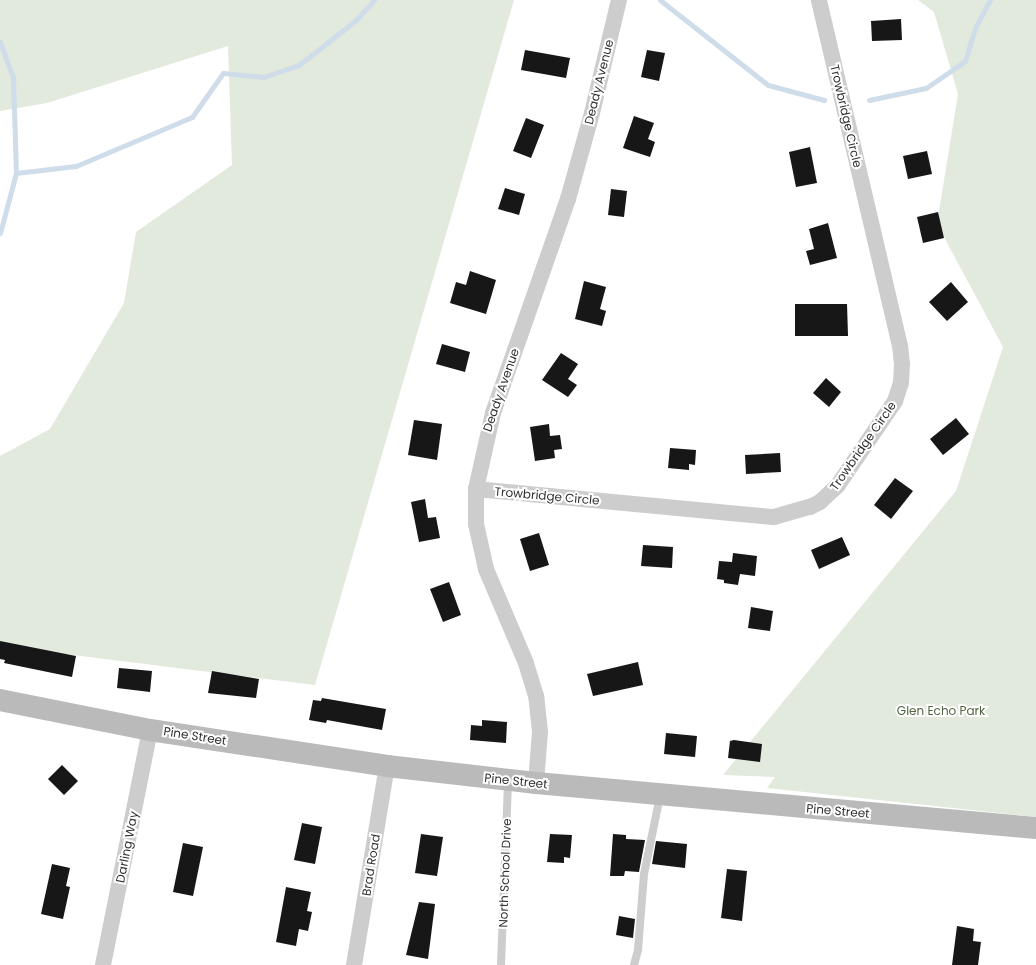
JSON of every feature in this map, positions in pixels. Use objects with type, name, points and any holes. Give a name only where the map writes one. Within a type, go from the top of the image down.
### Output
[{"type":"street","name":"Deady Avenue","points":[[536,783],[540,732],[536,696],[526,663],[486,569],[476,524],[476,489],[491,419],[568,199],[592,113],[619,0]]},
{"type":"street","name":"Trowbridge Circle","points":[[476,489],[774,517],[810,507],[820,502],[838,485],[895,401],[901,382],[902,364],[900,346],[819,0]]},
{"type":"street","name":"Pine Street","points":[[0,700],[150,730],[387,766],[660,795],[1036,828]]},
{"type":"street","name":"Darling Way","points":[[103,965],[150,730]]},
{"type":"street","name":"Brad Road","points":[[354,965],[387,766]]},
{"type":"lane","name":"North School Drive","points":[[501,965],[508,780]]},
{"type":"lane","points":[[634,965],[638,950],[644,874],[660,795]]},
{"type":"green space","points":[[0,0],[514,0],[315,685],[0,646],[0,456],[50,429],[124,303],[136,232],[232,165],[228,46],[47,103],[0,111]]},
{"type":"green space","name":"Glen Echo Park","points":[[918,0],[1036,0],[1036,817],[767,788],[775,777],[723,775],[956,491],[1003,347],[937,224],[958,94],[934,12]]},
{"type":"building","points":[[901,19],[902,40],[872,41],[871,21]]},
{"type":"building","points":[[525,50],[570,58],[566,78],[521,70]]},
{"type":"building","points":[[647,50],[665,53],[659,81],[641,77]]},
{"type":"building","points":[[634,116],[654,123],[648,139],[655,142],[650,157],[623,148]]},
{"type":"building","points":[[526,118],[544,125],[531,158],[513,151]]},
{"type":"building","points":[[810,147],[817,183],[796,187],[789,152]]},
{"type":"building","points":[[927,151],[932,174],[908,179],[903,156]]},
{"type":"building","points":[[505,188],[525,194],[519,215],[498,209]]},
{"type":"building","points":[[611,189],[627,191],[624,217],[608,215]]},
{"type":"building","points":[[938,212],[944,238],[923,243],[917,217]]},
{"type":"building","points":[[828,223],[837,258],[810,265],[806,251],[814,249],[809,229]]},
{"type":"building","points":[[470,271],[496,280],[486,314],[450,303],[456,282],[466,285]]},
{"type":"building","points":[[584,281],[606,287],[600,309],[606,311],[602,326],[575,319]]},
{"type":"building","points":[[951,282],[968,302],[947,321],[929,302]]},
{"type":"building","points":[[795,304],[847,304],[848,336],[795,336]]},
{"type":"building","points":[[442,344],[470,352],[465,372],[436,364]]},
{"type":"building","points":[[561,353],[578,364],[568,379],[577,385],[568,397],[542,380]]},
{"type":"building","points":[[826,378],[841,392],[829,407],[813,393]]},
{"type":"building","points":[[956,418],[969,434],[943,455],[930,439]]},
{"type":"building","points":[[414,420],[442,424],[437,460],[408,455]]},
{"type":"building","points":[[549,424],[550,436],[560,435],[562,449],[554,450],[555,458],[535,461],[530,427]]},
{"type":"building","points":[[670,448],[696,450],[695,465],[689,464],[689,470],[668,468]]},
{"type":"building","points":[[780,453],[781,472],[746,474],[745,455]]},
{"type":"building","points":[[895,478],[913,491],[891,519],[874,505]]},
{"type":"building","points":[[425,499],[428,518],[436,517],[440,538],[419,542],[411,502]]},
{"type":"building","points":[[539,533],[549,565],[530,571],[520,539]]},
{"type":"building","points":[[842,537],[850,555],[819,569],[811,550]]},
{"type":"building","points":[[643,545],[673,547],[672,568],[641,566]]},
{"type":"building","points":[[733,553],[757,556],[755,576],[740,574],[738,585],[724,583],[724,580],[717,579],[719,561],[732,562]]},
{"type":"building","points":[[449,582],[461,615],[443,622],[430,589]]},
{"type":"building","points":[[751,607],[773,611],[770,631],[748,628]]},
{"type":"building","points":[[0,641],[76,656],[72,677],[4,663],[5,660],[0,659]]},
{"type":"building","points":[[638,662],[643,685],[593,696],[587,674]]},
{"type":"building","points":[[119,668],[152,671],[150,692],[117,688]]},
{"type":"building","points":[[212,671],[259,679],[256,698],[208,693]]},
{"type":"building","points":[[322,698],[386,709],[382,730],[327,720],[326,723],[309,720],[313,700],[321,701]]},
{"type":"building","points":[[482,720],[507,722],[506,743],[470,740],[471,725],[482,726]]},
{"type":"building","points":[[666,733],[697,736],[695,757],[664,754]]},
{"type":"building","points":[[734,740],[762,744],[760,762],[728,758],[730,741]]},
{"type":"building","points":[[62,765],[78,781],[64,795],[48,779]]},
{"type":"building","points":[[302,823],[322,827],[315,864],[294,860]]},
{"type":"building","points":[[421,834],[443,837],[437,876],[415,873]]},
{"type":"building","points":[[550,834],[572,835],[570,858],[564,857],[564,863],[547,862]]},
{"type":"building","points":[[613,834],[626,835],[626,839],[645,840],[639,872],[625,871],[624,876],[610,876]]},
{"type":"building","points":[[656,841],[687,844],[685,868],[652,864]]},
{"type":"building","points":[[183,843],[203,847],[193,896],[173,892]]},
{"type":"building","points":[[52,864],[70,868],[66,886],[70,887],[63,919],[41,914]]},
{"type":"building","points":[[727,869],[747,871],[742,921],[721,918]]},
{"type":"building","points":[[286,887],[311,892],[307,911],[312,912],[308,931],[299,929],[296,946],[276,942]]},
{"type":"building","points":[[419,902],[435,904],[428,959],[406,955]]},
{"type":"building","points":[[619,916],[635,919],[633,938],[616,935]]},
{"type":"building","points":[[957,926],[974,929],[973,941],[981,942],[978,965],[952,965]]},
{"type":"waterway","points":[[16,173],[76,166],[192,117],[223,73],[264,77],[299,65],[356,20],[374,0]]},
{"type":"waterway","points":[[660,0],[768,85],[824,100]]},
{"type":"waterway","points":[[869,100],[926,88],[965,61],[975,28],[990,0]]},
{"type":"waterway","points":[[0,42],[13,78],[16,173],[0,233]]}]
